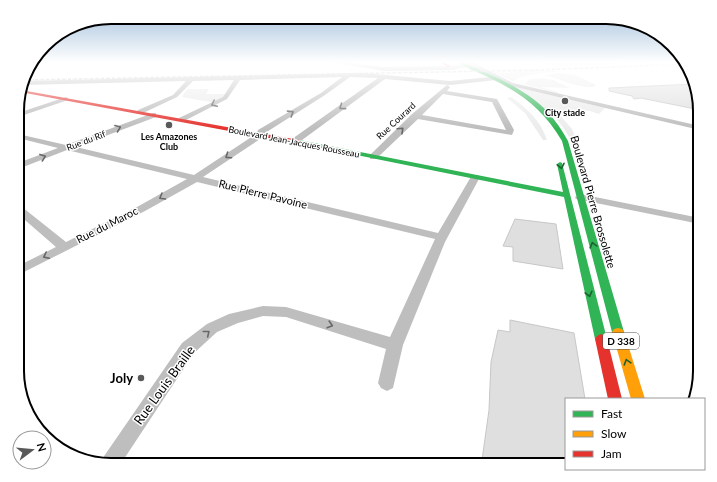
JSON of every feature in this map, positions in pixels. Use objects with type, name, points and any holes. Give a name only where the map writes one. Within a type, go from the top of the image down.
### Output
[{"type":"main road","name":"Boulevard Pierre Brossolette","points":[[494,84],[520,96],[548,113],[558,126],[565,141],[603,283],[638,398]]},
{"type":"main road","name":"Boulevard Jean-Jacques Rousseau","points":[[26,92],[141,112],[475,177],[566,190]]},
{"type":"main road","name":"Boulevard Pierre Brossolette","points":[[520,96],[542,118],[552,134],[615,398]]},
{"type":"street","points":[[141,112],[175,96],[186,84]]},
{"type":"street","points":[[182,120],[225,98],[234,84]]},
{"type":"street","name":"Rue du Maroc","points":[[24,268],[141,209],[196,178],[260,135],[261,132],[336,84]]},
{"type":"street","points":[[294,141],[373,84]]},
{"type":"street","name":"Rue Courard","points":[[372,157],[448,84]]},
{"type":"street","points":[[515,84],[693,126]]},
{"type":"street","points":[[415,116],[509,133],[510,130],[495,100],[441,92]]},
{"type":"street","points":[[24,113],[66,99]]},
{"type":"street","name":"Rue du Rif","points":[[24,164],[153,115]]},
{"type":"street","name":"Rue Pierre Pavoine","points":[[24,137],[442,237]]},
{"type":"street","points":[[387,383],[395,345],[442,237],[475,177]]},
{"type":"street","points":[[580,197],[693,220]]},
{"type":"street","points":[[24,214],[64,247]]},
{"type":"street","name":"Rue Louis Braille","points":[[113,458],[188,348],[212,328],[234,318],[264,311],[286,312],[395,345]]},
{"type":"shaded area","points":[[526,84],[563,84],[570,88],[540,87],[558,92],[557,93]]},
{"type":"shaded area","points":[[574,84],[596,85],[593,87]]},
{"type":"shaded area","points":[[511,86],[605,108],[599,114],[590,111],[557,112],[572,129],[577,141],[571,141],[560,123],[546,109]]},
{"type":"shaded area","points":[[187,89],[209,89],[206,94],[228,94],[216,103],[182,97]]},
{"type":"shaded area","points":[[511,97],[533,116],[541,127],[547,140],[543,140],[525,113],[507,98]]},
{"type":"building","points":[[689,84],[693,109],[641,98],[634,99],[632,96],[609,91],[609,88]]},
{"type":"building","points":[[515,219],[556,224],[563,269],[513,261],[513,247],[503,246]]},
{"type":"building","points":[[510,320],[574,333],[585,398],[565,398],[565,458],[482,458],[489,410],[491,362],[498,330],[510,332]]},
{"type":"traffic: fast","points":[[506,84],[533,101],[545,112],[556,125],[565,141],[618,332]]},
{"type":"traffic: fast","points":[[299,142],[567,195]]},
{"type":"traffic: fast","points":[[560,164],[601,339]]},
{"type":"traffic: slow","points":[[618,332],[638,398]]},
{"type":"traffic: jam","points":[[26,92],[299,142]]},
{"type":"traffic: jam","points":[[601,339],[615,398]]},
{"type":"place","name":"City stade","points":[[565,101]]},
{"type":"place","name":"Les Amazones Club","points":[[169,125]]},
{"type":"place","name":"Joly","points":[[141,378]]}]
